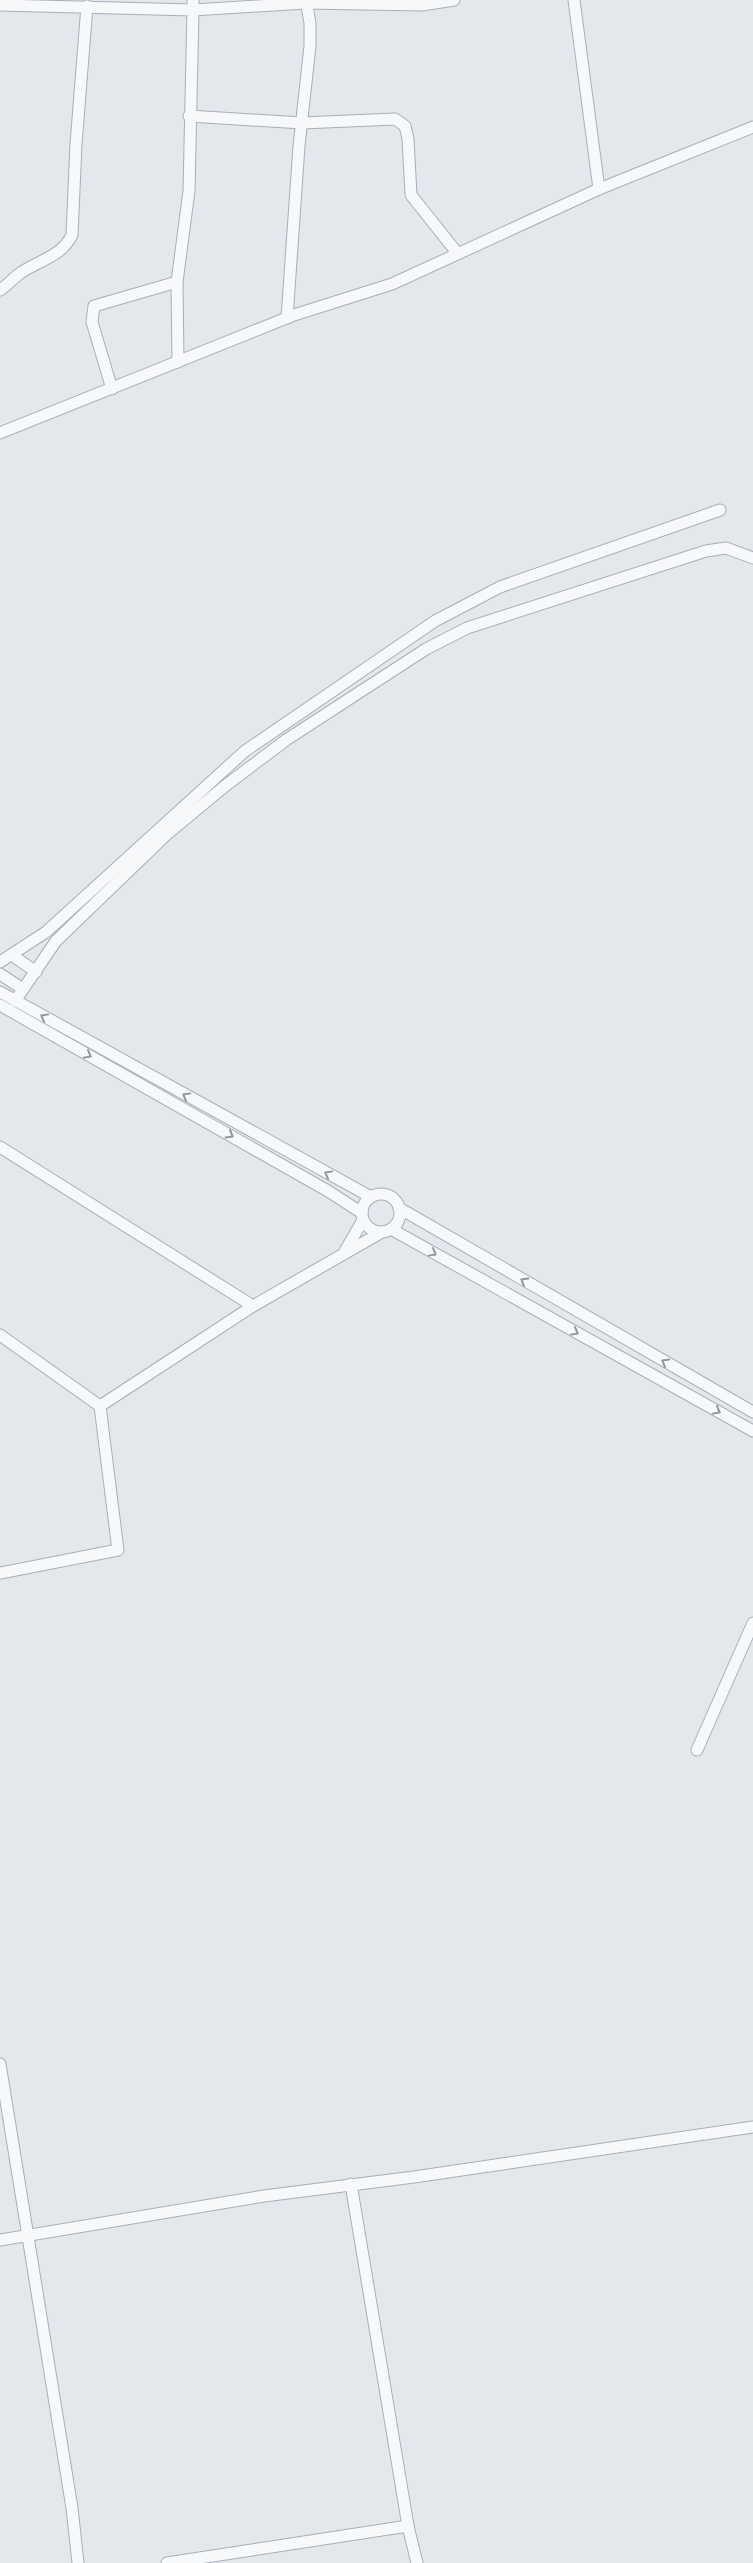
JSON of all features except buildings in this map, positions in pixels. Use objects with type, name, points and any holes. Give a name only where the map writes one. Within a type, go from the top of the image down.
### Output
[{"type":"street","points":[[0,5],[193,5],[306,2],[422,5],[454,0]]},
{"type":"street","points":[[574,0],[599,189]]},
{"type":"street","points":[[287,318],[310,46],[310,23],[306,2]]},
{"type":"street","points":[[0,290],[12,283],[21,273],[49,258],[67,245],[72,235],[82,4]]},
{"type":"street","points":[[178,362],[177,282],[189,191],[189,116],[193,5]]},
{"type":"street","points":[[189,116],[302,123],[394,119],[404,126],[408,139],[411,195],[458,254]]},
{"type":"street","points":[[0,433],[287,318],[392,284],[599,189],[753,127]]},
{"type":"street","points":[[112,389],[92,322],[94,306],[177,282]]},
{"type":"street","points":[[0,962],[46,932],[245,750],[435,621],[500,587],[720,510]]},
{"type":"street","points":[[15,1001],[56,942],[166,835],[225,786],[286,740],[426,649],[467,628],[706,551],[726,548],[753,558]]},
{"type":"street","points":[[12,955],[36,972]]},
{"type":"street","points":[[0,974],[23,989]]},
{"type":"street","points":[[0,992],[371,1197],[386,1195],[394,1200],[399,1208],[753,1412]]},
{"type":"street","points":[[0,1005],[328,1191],[363,1216],[371,1229],[386,1231],[753,1431]]},
{"type":"street","points":[[0,1147],[253,1306]]},
{"type":"street","points":[[344,1252],[363,1216],[363,1207],[371,1197]]},
{"type":"street","points":[[100,1406],[253,1306],[344,1252],[386,1231],[399,1218],[399,1208]]},
{"type":"street","points":[[0,1335],[100,1406],[118,1550],[0,1573]]},
{"type":"street","points":[[697,1750],[753,1623]]},
{"type":"street","points":[[0,2064],[26,2236],[72,2508],[78,2563]]},
{"type":"street","points":[[0,2240],[264,2196],[753,2127]]},
{"type":"street","points":[[351,2184],[408,2526],[417,2563]]},
{"type":"street","points":[[167,2563],[408,2526]]}]
